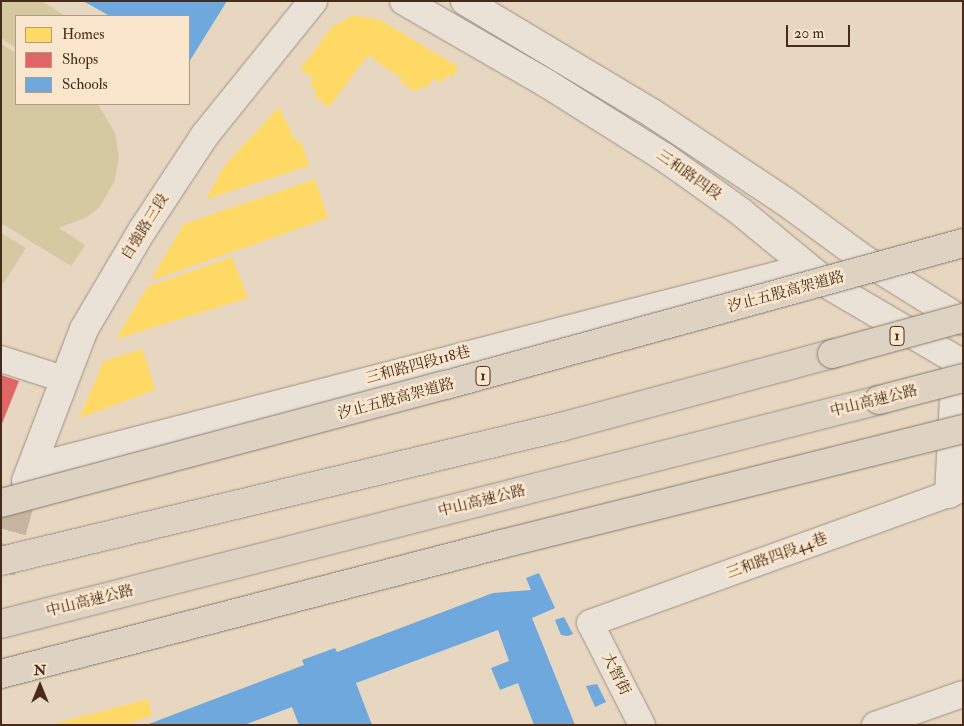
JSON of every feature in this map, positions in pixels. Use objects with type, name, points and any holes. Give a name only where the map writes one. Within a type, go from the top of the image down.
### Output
[{"type":"highway","name":"汐止五股高架道路","points":[[1,504],[963,243]]},
{"type":"highway","name":"1","points":[[1,561],[560,427],[963,320]]},
{"type":"highway","name":"中山高速公路","points":[[1,624],[879,400],[961,367]]},
{"type":"highway","points":[[1,674],[502,544],[963,429]]},
{"type":"main road","name":"自強路三段","points":[[29,474],[84,328],[200,143],[312,1]]},
{"type":"main road","name":"三和路四段","points":[[404,1],[546,83],[664,157],[741,212],[832,287],[961,367]]},
{"type":"main road","name":"三和路四段","points":[[465,1],[652,113],[786,202],[865,260],[963,320]]},
{"type":"main road","points":[[956,491],[961,367]]},
{"type":"street","name":"三和路四段118巷","points":[[29,474],[807,267]]},
{"type":"street","points":[[1,359],[63,380]]},
{"type":"street","name":"三和路四段44巷","points":[[590,623],[956,491]]},
{"type":"street","name":"大智街","points":[[590,623],[642,725]]},
{"type":"street","points":[[875,725],[963,694]]},
{"type":"shaded area","points":[[1,1],[42,1],[63,15],[15,15],[15,47],[1,38]]},
{"type":"shaded area","points":[[1,44],[15,52],[15,105],[99,105],[115,133],[119,158],[114,182],[99,208],[87,217],[59,228],[85,245],[71,266],[1,223]]},
{"type":"shaded area","points":[[1,233],[26,248],[1,287]]},
{"type":"building: Homes","points":[[353,15],[380,20],[459,67],[451,78],[447,75],[441,83],[434,78],[426,88],[423,86],[415,92],[399,80],[402,76],[397,76],[368,55],[329,107],[315,96],[315,89],[309,85],[314,79],[300,69],[332,27]]},
{"type":"building: Homes","points":[[279,107],[296,142],[301,141],[309,166],[206,199],[224,166]]},
{"type":"building: Homes","points":[[315,179],[328,218],[150,281],[184,224]]},
{"type":"building: Homes","points":[[232,257],[248,298],[116,339],[147,287]]},
{"type":"building: Homes","points":[[143,349],[155,390],[79,418],[104,361]]},
{"type":"building: Homes","points":[[148,699],[152,715],[124,725],[49,725]]},
{"type":"building: Shops","points":[[1,375],[19,381],[1,426]]},
{"type":"building: Schools","points":[[83,1],[227,1],[190,60],[190,15],[108,15]]},
{"type":"building: Schools","points":[[539,573],[555,608],[532,618],[575,725],[534,725],[518,683],[500,690],[491,668],[509,661],[498,630],[356,683],[372,725],[299,725],[292,707],[244,725],[146,725],[304,665],[302,660],[335,648],[337,652],[493,593],[531,590],[526,578]]},
{"type":"building: Schools","points":[[564,617],[573,634],[568,636],[561,635],[555,620]]},
{"type":"building: Schools","points":[[597,684],[606,702],[595,707],[586,686]]},
{"type":"tunnel","points":[[1,572],[26,481]]}]
